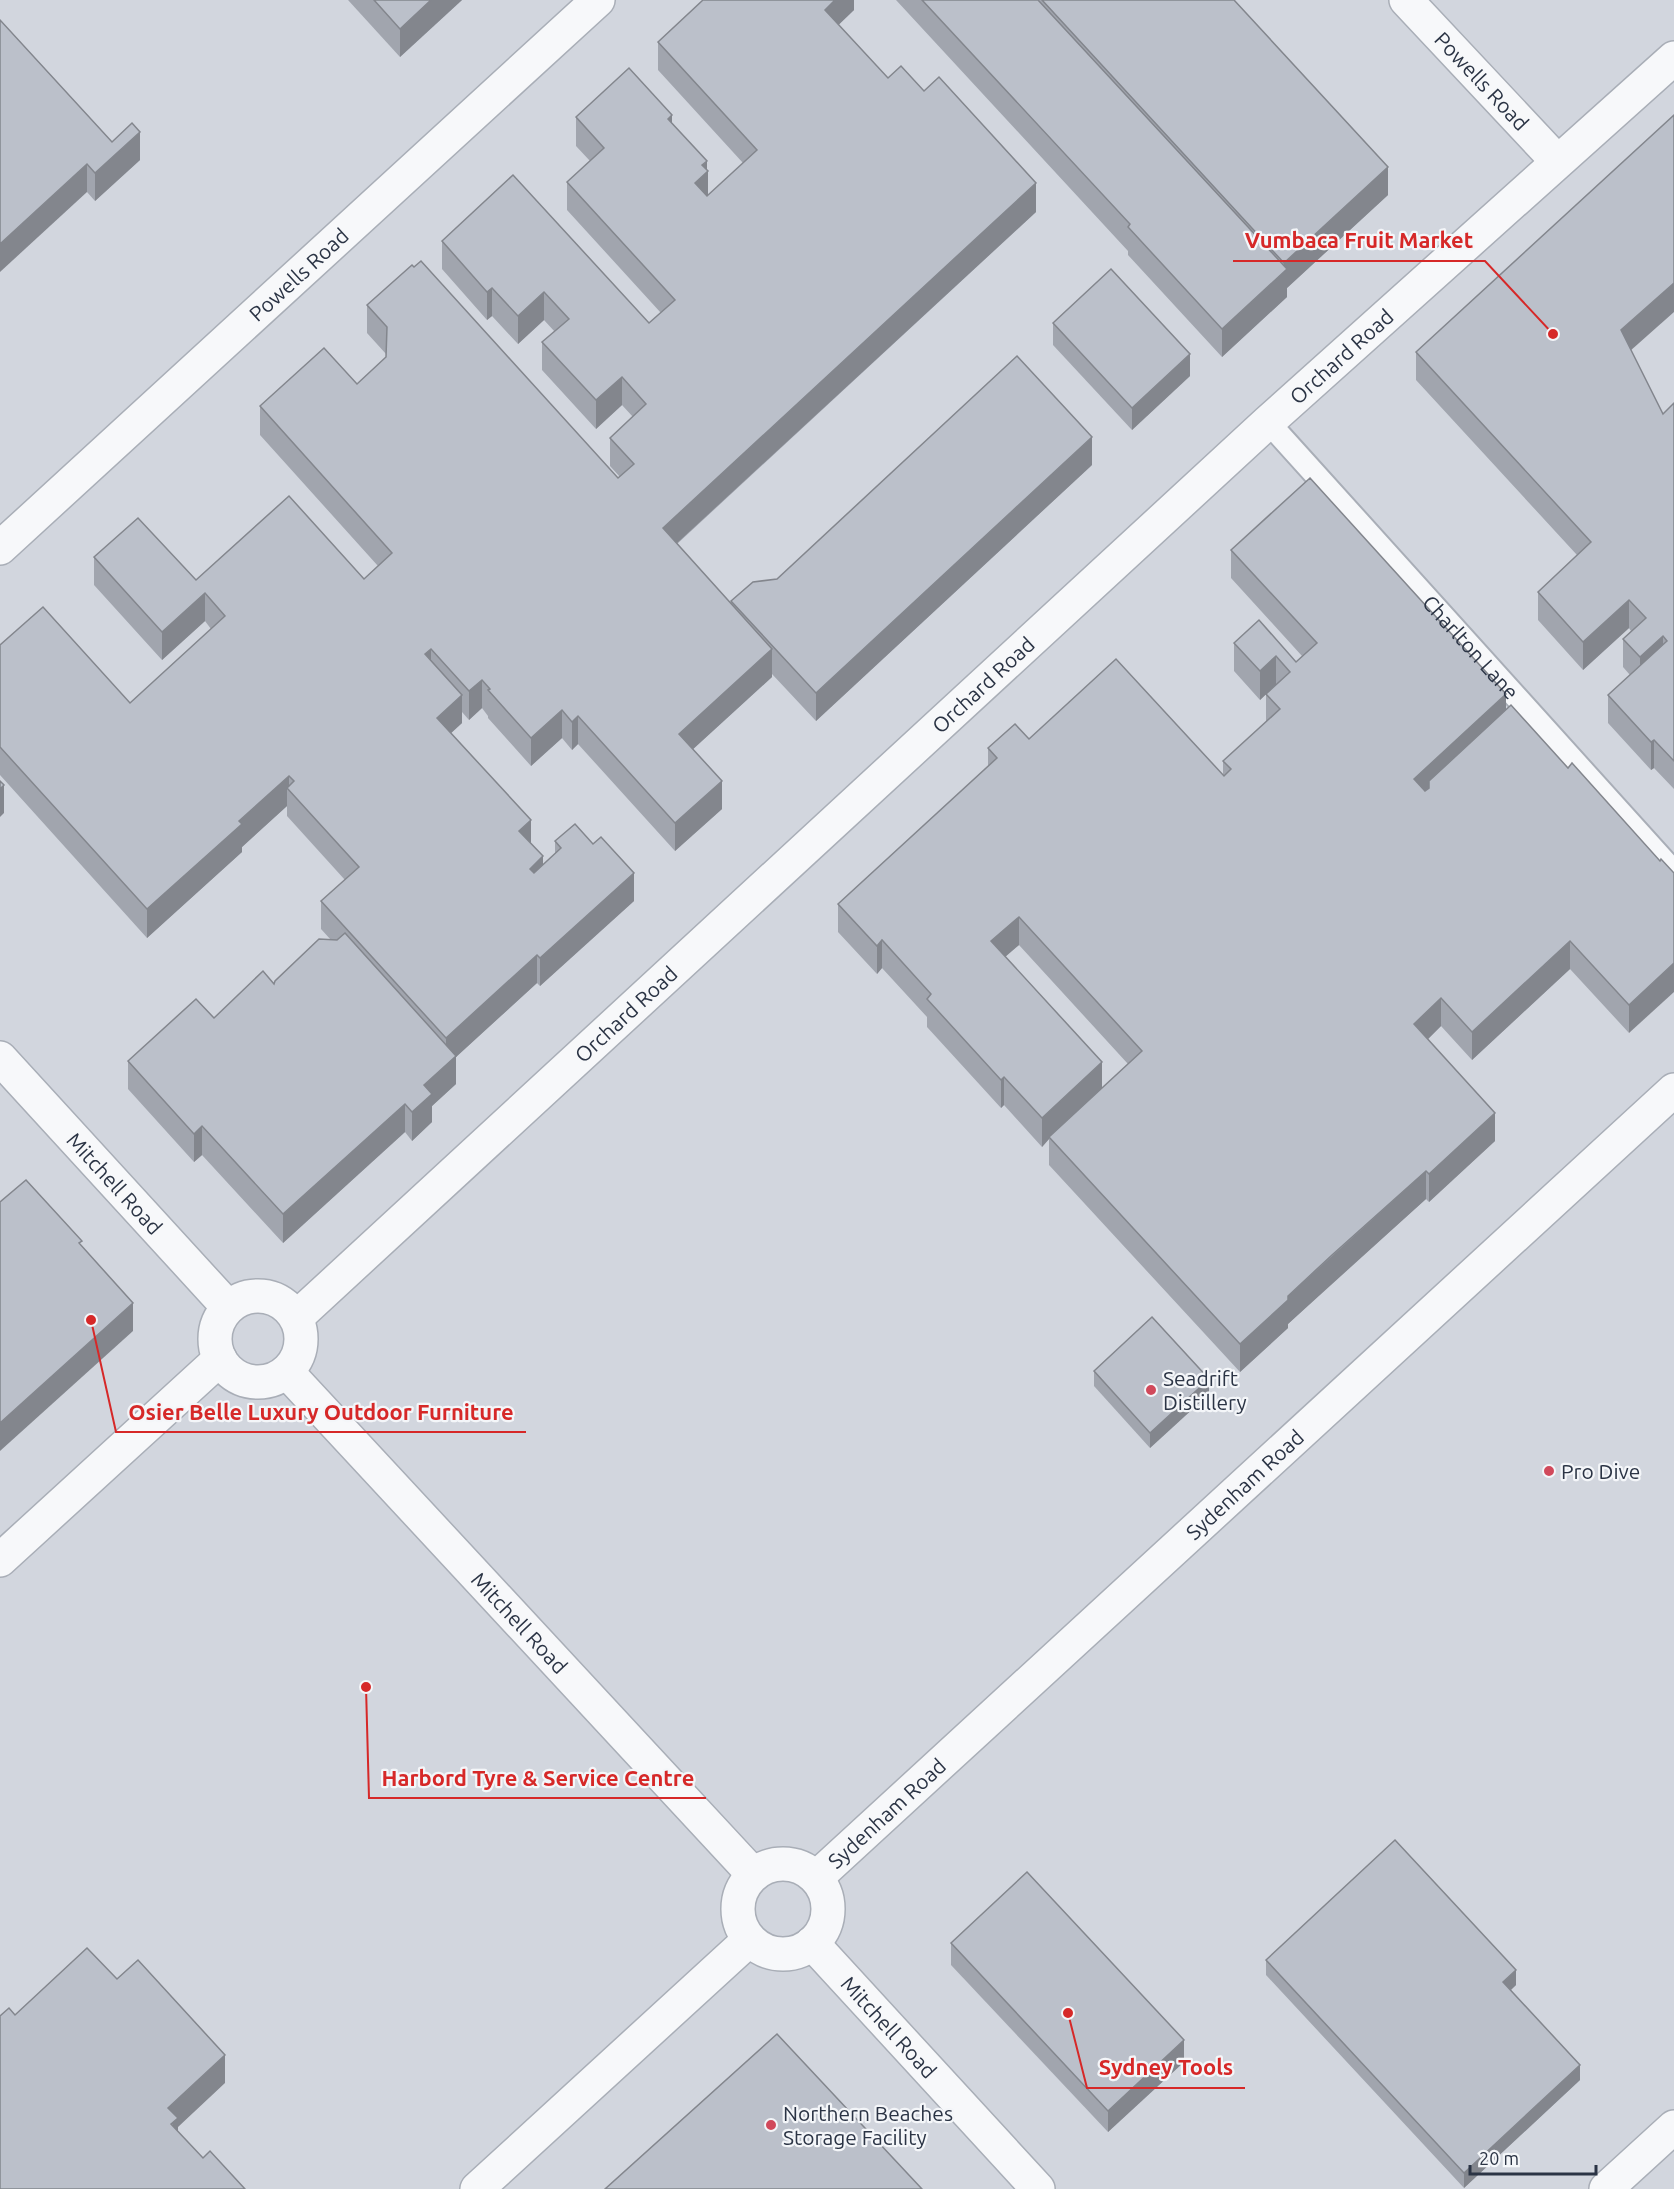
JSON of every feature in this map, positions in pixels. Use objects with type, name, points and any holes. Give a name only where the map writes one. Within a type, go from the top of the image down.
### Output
[{"type":"street","name":"Powells Road","points":[[0,548],[598,0]]},
{"type":"street","name":"Powells Road","points":[[1406,0],[1557,161]]},
{"type":"street","name":"Orchard Road","points":[[297,1317],[1268,422],[1674,58]]},
{"type":"street","name":"Mitchell Road","points":[[0,1058],[228,1307]]},
{"type":"street","name":"Sydenham Road","points":[[816,1878],[1674,1090]]},
{"type":"street","points":[[264,1295],[283,1303],[297,1317],[302,1331],[302,1346],[297,1360],[287,1372],[276,1379],[250,1382],[238,1378],[228,1370],[220,1359],[215,1332],[220,1318],[228,1307],[239,1300],[264,1295]]},
{"type":"street","points":[[0,1560],[220,1359]]},
{"type":"street","name":"Mitchell Road","points":[[287,1372],[753,1874]]},
{"type":"street","points":[[784,1863],[806,1869],[816,1878],[827,1898],[828,1910],[823,1928],[812,1944],[799,1951],[776,1954],[758,1947],[749,1940],[742,1930],[737,1909],[744,1884],[753,1874],[763,1868],[784,1863]]},
{"type":"street","points":[[477,2189],[749,1940]]},
{"type":"street","name":"Mitchell Road","points":[[812,1944],[1038,2189]]},
{"type":"street","points":[[1606,2189],[1674,2127]]},
{"type":"lane","name":"Charlton Lane","points":[[1268,422],[1674,872]]},
{"type":"shaded area","points":[[0,0],[1674,0],[1674,2189],[0,2189]]},
{"type":"building","points":[[374,0],[431,0],[400,29]]},
{"type":"building","points":[[703,0],[835,0],[825,10],[888,78],[901,66],[924,91],[939,77],[1036,183],[663,528],[772,649],[679,734],[722,781],[675,823],[578,716],[572,722],[562,710],[531,738],[488,690],[490,689],[482,680],[469,691],[431,649],[425,654],[462,695],[437,718],[531,820],[519,831],[543,856],[530,869],[534,873],[561,848],[555,841],[575,824],[593,844],[601,837],[634,873],[540,958],[537,955],[446,1038],[321,901],[359,867],[287,788],[294,781],[289,776],[239,821],[242,824],[147,909],[0,747],[0,645],[43,607],[130,703],[225,616],[205,593],[162,632],[94,557],[138,518],[196,580],[289,496],[364,579],[392,553],[260,406],[324,348],[357,384],[386,357],[387,327],[367,305],[412,265],[414,267],[421,261],[618,478],[634,464],[610,438],[646,404],[622,377],[596,400],[542,342],[569,319],[544,292],[518,316],[492,288],[487,292],[442,241],[513,175],[649,323],[675,300],[567,182],[604,148],[576,117],[629,68],[672,115],[668,119],[707,161],[702,165],[708,171],[695,183],[707,196],[757,150],[658,42]]},
{"type":"building","points":[[922,0],[1038,0],[1287,269],[1222,329],[1128,227],[1130,224]]},
{"type":"building","points":[[1042,0],[1234,0],[1388,167],[1284,263]]},
{"type":"building","points":[[0,20],[112,142],[132,123],[140,132],[95,173],[87,164],[0,244]]},
{"type":"building","points":[[1674,115],[1674,283],[1621,330],[1663,414],[1674,403],[1674,761],[1654,740],[1651,742],[1608,695],[1667,641],[1663,636],[1640,657],[1623,639],[1646,618],[1629,600],[1583,642],[1538,592],[1591,542],[1416,352]]},
{"type":"building","points":[[1111,269],[1190,354],[1132,408],[1053,323]]},
{"type":"building","points":[[1017,356],[1092,437],[816,693],[731,601],[753,582],[777,579]]},
{"type":"building","points":[[1310,478],[1506,694],[1414,779],[1425,791],[1429,788],[1429,781],[1511,705],[1568,768],[1572,763],[1660,861],[1661,859],[1674,873],[1674,963],[1629,1005],[1570,941],[1472,1032],[1441,998],[1414,1024],[1495,1113],[1429,1174],[1426,1171],[1332,1255],[1240,1344],[1049,1137],[1142,1051],[1019,917],[991,941],[1102,1062],[1042,1118],[1004,1077],[1001,1080],[927,999],[931,994],[882,940],[877,946],[838,904],[997,758],[988,748],[1015,724],[1029,739],[1116,659],[1224,776],[1231,769],[1223,761],[1280,709],[1266,694],[1290,672],[1276,656],[1260,671],[1234,643],[1259,620],[1296,662],[1317,643],[1231,550]]},
{"type":"building","points":[[345,933],[456,1056],[424,1085],[432,1094],[412,1112],[405,1104],[283,1214],[202,1126],[194,1134],[128,1061],[196,999],[214,1018],[263,971],[274,984],[319,939],[337,940]]},
{"type":"building","points":[[26,1180],[82,1241],[79,1243],[133,1303],[0,1423],[0,1202]]},
{"type":"building","name":"Seadrift Distillery","points":[[1152,1317],[1209,1379],[1150,1433],[1094,1371]]},
{"type":"building","points":[[1395,1840],[1516,1970],[1503,1982],[1580,2065],[1464,2173],[1266,1960]]},
{"type":"building","points":[[1027,1872],[1184,2040],[1108,2111],[951,1943]]},
{"type":"building","points":[[87,1948],[117,1979],[138,1960],[225,2055],[168,2108],[178,2118],[171,2124],[203,2158],[210,2151],[245,2189],[0,2189],[0,2016],[9,2008],[15,2015]]},
{"type":"building","name":"Northern Beaches Storage Facility","points":[[777,2034],[922,2189],[605,2189]]},
{"type":"place","name":"Vumbaca Fruit Market","points":[[1553,334]]},
{"type":"place","name":"Osier Belle Luxury Outdoor Furniture","points":[[91,1320]]},
{"type":"place","name":"Seadrift Distillery","points":[[1151,1390]]},
{"type":"place","name":"Pro Dive","points":[[1549,1471]]},
{"type":"place","name":"Harbord Tyre & Service Centre","points":[[366,1687]]},
{"type":"place","name":"Sydney Tools","points":[[1068,2013]]},
{"type":"place","name":"Northern Beaches Storage Facility","points":[[771,2125]]}]
